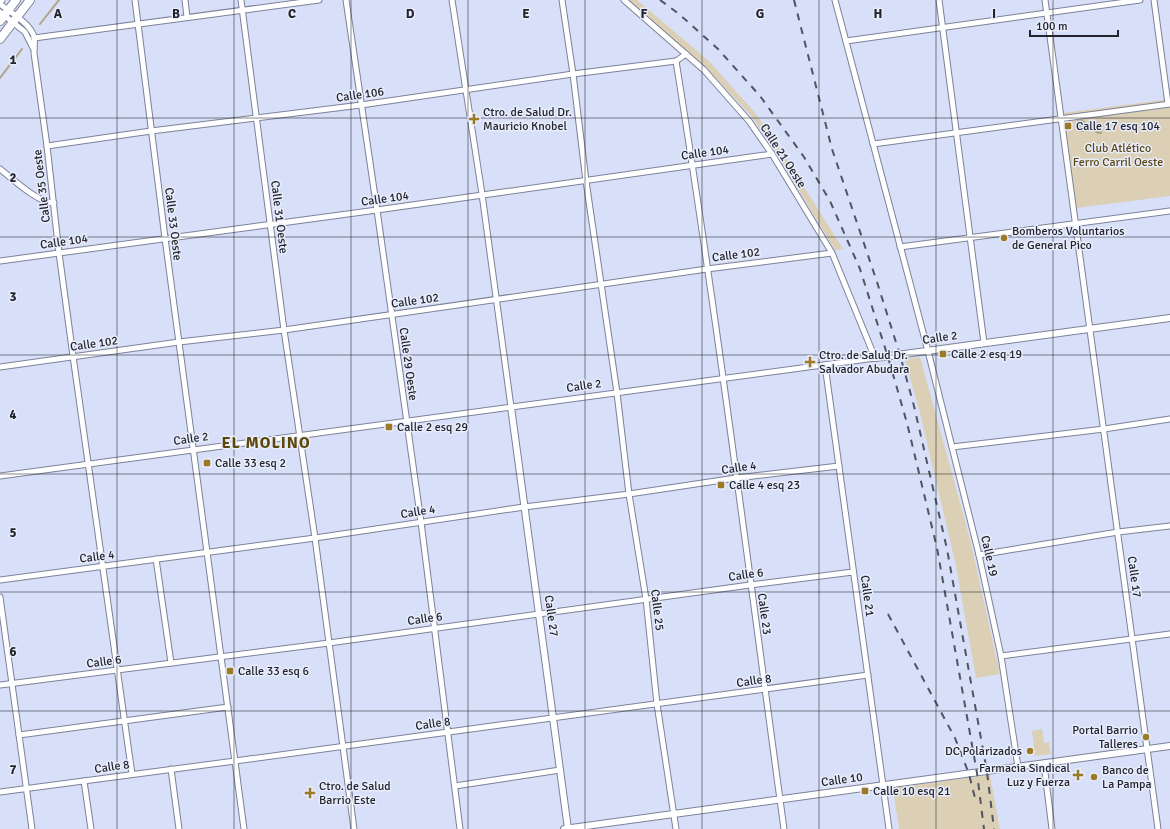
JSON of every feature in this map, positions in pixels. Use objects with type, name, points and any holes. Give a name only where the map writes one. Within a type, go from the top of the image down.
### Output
[{"type":"main road","points":[[3,15],[16,0]]},
{"type":"main road","points":[[0,39],[30,0]]},
{"type":"street","name":"Calle 33 Oeste","points":[[135,0],[165,238],[244,829]]},
{"type":"street","points":[[185,0],[187,17]]},
{"type":"street","name":"Calle 31 Oeste","points":[[241,0],[284,330],[354,829]]},
{"type":"street","points":[[0,2],[3,15],[25,24],[31,30],[34,38],[319,0]]},
{"type":"street","name":"Calle 29 Oeste","points":[[346,0],[421,522],[460,829]]},
{"type":"street","points":[[452,0],[482,194],[511,407]]},
{"type":"street","name":"Calle 25","points":[[562,0],[600,284],[617,393],[628,494],[646,599],[658,704],[676,829]]},
{"type":"street","name":"Calle 21 Oeste","points":[[624,0],[704,70],[749,121],[772,154],[832,253],[875,358]]},
{"type":"street","name":"Calle 19","points":[[835,0],[928,351],[979,555],[1001,656],[1018,768]]},
{"type":"street","points":[[939,0],[984,344]]},
{"type":"street","name":"Calle 17","points":[[1045,0],[1158,829]]},
{"type":"street","points":[[846,41],[1140,0]]},
{"type":"street","points":[[873,144],[1169,104],[1154,0]]},
{"type":"street","name":"Calle 35 Oeste","points":[[15,19],[25,32],[34,48]]},
{"type":"street","name":"Calle 35 Oeste","points":[[34,38],[59,253],[132,774]]},
{"type":"street","points":[[676,61],[686,54]]},
{"type":"street","name":"Calle 106","points":[[47,146],[151,131],[361,105],[573,74],[676,61]]},
{"type":"street","name":"Calle 23","points":[[676,61],[707,269],[784,829]]},
{"type":"street","name":"Calle 104","points":[[0,261],[377,210],[772,154]]},
{"type":"street","points":[[0,169],[37,197],[48,203],[54,203]]},
{"type":"street","points":[[900,247],[1170,211]]},
{"type":"street","name":"Calle 102","points":[[0,367],[179,342],[284,330],[600,284],[832,253]]},
{"type":"street","name":"Calle 2","points":[[0,476],[1170,318]]},
{"type":"street","name":"Calle 21","points":[[825,365],[890,829]]},
{"type":"street","name":"Calle 27","points":[[511,407],[560,770],[566,829]]},
{"type":"street","points":[[952,447],[1104,429],[1170,419]]},
{"type":"street","name":"Calle 4","points":[[0,580],[314,538],[524,506],[839,466]]},
{"type":"street","points":[[979,555],[1118,532],[1170,526]]},
{"type":"street","points":[[156,559],[171,663]]},
{"type":"street","name":"Calle 6","points":[[0,685],[329,643],[853,572]]},
{"type":"street","points":[[0,597],[32,829]]},
{"type":"street","points":[[1001,656],[1170,634]]},
{"type":"street","name":"Calle 8","points":[[0,792],[868,675]]},
{"type":"street","points":[[19,735],[228,707]]},
{"type":"street","name":"Calle 10","points":[[566,829],[1170,746]]},
{"type":"street","points":[[1044,764],[1052,829]]},
{"type":"street","points":[[171,769],[179,829]]},
{"type":"street","points":[[455,786],[560,770]]},
{"type":"street","points":[[84,781],[91,829]]},
{"type":"green space","points":[[627,0],[637,0],[710,62],[756,114],[779,147],[843,249],[835,250],[774,149],[752,117],[706,67]]},
{"type":"green space","name":"Club Atlético Ferro Carril Oeste","points":[[1170,99],[1170,196],[1076,208],[1063,113]]},
{"type":"green space","points":[[920,357],[970,539],[1000,674],[976,678],[956,566],[919,409],[905,360]]},
{"type":"green space","points":[[1042,729],[1044,743],[1049,742],[1051,754],[1035,756],[1032,731]]},
{"type":"green space","points":[[990,775],[1000,829],[899,829],[893,788]]},
{"type":"water","points":[[1082,119],[1086,123],[1100,122],[1102,134],[1098,134],[1093,131],[1079,132],[1077,120]]},
{"type":"waterway","points":[[40,24],[59,0]]},
{"type":"waterway","points":[[0,78],[22,49]]},
{"type":"railway","points":[[660,0],[679,14],[718,49],[760,96],[804,157],[830,201],[860,269],[907,423],[937,548],[977,773],[984,829]]},
{"type":"railway","points":[[794,0],[832,149],[877,282],[914,406],[947,549],[987,772],[994,829]]},
{"type":"railway","points":[[888,614],[955,738],[969,774],[975,798]]},
{"type":"place","name":"Ctro. de Salud Dr. Mauricio Knobel","points":[[474,119]]},
{"type":"place","name":"Calle 17 esq 104","points":[[1068,126]]},
{"type":"place","name":"Bomberos Voluntarios de General Pico","points":[[1004,238]]},
{"type":"place","name":"Calle 2 esq 19","points":[[943,354]]},
{"type":"place","name":"Ctro. de Salud Dr. Salvador Abudara","points":[[810,362]]},
{"type":"place","name":"Calle 2 esq 29","points":[[389,427]]},
{"type":"place","name":"Calle 33 esq 2","points":[[207,463]]},
{"type":"place","name":"Calle 4 esq 23","points":[[721,485]]},
{"type":"place","name":"Calle 33 esq 6","points":[[230,671]]},
{"type":"place","name":"Portal Barrio Talleres","points":[[1146,737]]},
{"type":"place","name":"DC Polarizados","points":[[1030,751]]},
{"type":"place","name":"Farmacia Sindical Luz y Fuerza","points":[[1078,775]]},
{"type":"place","name":"Banco de La Pampa","points":[[1094,777]]},
{"type":"place","name":"Calle 10 esq 21","points":[[865,791]]},
{"type":"place","name":"Ctro. de Salud Barrio Este","points":[[310,793]]},
{"type":"district","name":"EL MOLINO","points":[[266,443]]}]
